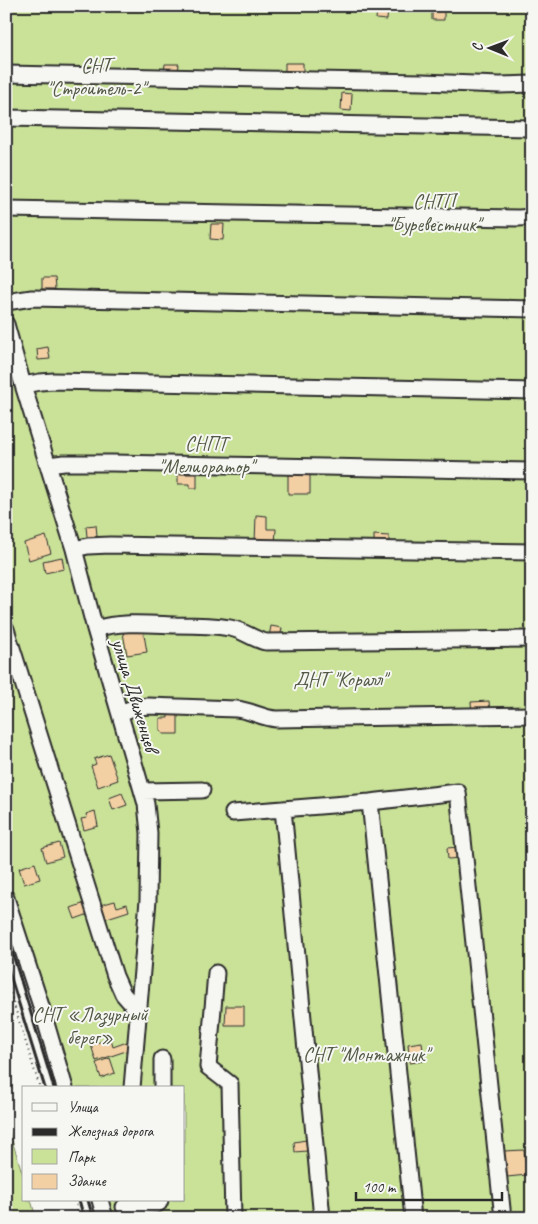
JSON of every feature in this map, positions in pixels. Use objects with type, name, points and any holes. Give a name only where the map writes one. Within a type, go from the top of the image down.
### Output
[{"type":"street","points":[[6,74],[500,85],[532,84]]},
{"type":"street","points":[[6,118],[532,128]]},
{"type":"street","points":[[6,208],[532,217]]},
{"type":"street","points":[[6,302],[32,298],[532,309]]},
{"type":"street","name":"улица Движенцев","points":[[6,324],[74,550],[95,629],[143,791],[149,822],[148,900],[132,1086]]},
{"type":"street","points":[[23,385],[63,381],[532,391]]},
{"type":"street","points":[[48,465],[64,463],[532,471]]},
{"type":"street","points":[[74,550],[88,546],[110,544],[532,552]]},
{"type":"street","points":[[95,629],[123,624],[222,627],[235,629],[266,642],[532,639]]},
{"type":"street","points":[[6,630],[114,976],[123,994],[138,1010]]},
{"type":"street","points":[[120,713],[140,706],[153,706],[242,710],[261,717],[276,719],[532,716]]},
{"type":"street","points":[[143,791],[202,790]]},
{"type":"street","points":[[233,813],[370,802],[458,792],[503,1218]]},
{"type":"street","points":[[370,802],[413,1218]]},
{"type":"street","points":[[283,809],[322,1218]]},
{"type":"street","points":[[6,898],[64,1086]]},
{"type":"street","points":[[216,973],[208,1067],[230,1084],[233,1218]]},
{"type":"street","points":[[162,1059],[162,1086]]},
{"type":"street","points":[[101,1202],[105,1218]]},
{"type":"street","points":[[125,1208],[155,1205],[159,1202]]},
{"type":"path","points":[[6,980],[39,1086]]},
{"type":"path","points":[[76,1202],[80,1218]]},
{"type":"green space","points":[[6,6],[532,6],[532,1218],[114,1218],[107,1202],[185,1202],[185,1086],[66,1086],[6,892]]},
{"type":"green space","points":[[6,1122],[22,1172],[22,1202],[32,1202],[36,1218],[6,1218]]},
{"type":"building","points":[[432,6],[444,6],[444,20],[432,20]]},
{"type":"building","points":[[377,8],[388,8],[387,20],[376,19]]},
{"type":"building","points":[[285,63],[303,63],[303,77],[285,77]]},
{"type":"building","points":[[165,64],[179,64],[178,73],[164,72]]},
{"type":"building","points":[[342,93],[352,94],[351,111],[341,110]]},
{"type":"building","points":[[211,224],[224,224],[223,240],[210,239]]},
{"type":"building","points":[[42,278],[54,278],[55,289],[42,289]]},
{"type":"building","points":[[48,347],[50,359],[38,360],[37,349]]},
{"type":"building","points":[[288,473],[310,474],[310,494],[288,494]]},
{"type":"building","points":[[178,474],[197,474],[197,488],[190,488],[190,484],[178,484]]},
{"type":"building","points":[[256,515],[267,516],[267,529],[276,529],[275,544],[255,543]]},
{"type":"building","points":[[96,525],[97,536],[87,537],[86,526]]},
{"type":"building","points":[[374,535],[389,536],[389,547],[374,547]]},
{"type":"building","points":[[46,536],[51,553],[29,560],[24,543]]},
{"type":"building","points":[[62,557],[64,569],[45,573],[43,561]]},
{"type":"building","points":[[271,626],[282,628],[280,638],[269,637]]},
{"type":"building","points":[[143,629],[147,652],[127,655],[123,633]]},
{"type":"building","points":[[489,701],[490,713],[472,714],[471,702]]},
{"type":"building","points":[[168,711],[178,711],[178,734],[163,734],[160,730],[160,718],[168,718]]},
{"type":"building","points":[[109,754],[118,780],[98,787],[91,766],[96,764],[94,759]]},
{"type":"building","points":[[122,793],[127,805],[113,810],[109,798]]},
{"type":"building","points":[[95,811],[98,826],[84,830],[81,819],[87,818],[86,814]]},
{"type":"building","points":[[59,843],[63,857],[46,862],[42,848]]},
{"type":"building","points":[[459,847],[461,858],[448,859],[447,848]]},
{"type":"building","points":[[35,863],[40,879],[24,884],[19,868]]},
{"type":"building","points":[[115,901],[117,907],[127,904],[129,911],[104,919],[100,905]]},
{"type":"building","points":[[85,903],[89,914],[75,919],[71,908]]},
{"type":"building","points":[[226,1006],[244,1006],[244,1025],[225,1025]]},
{"type":"building","points":[[111,1038],[113,1047],[127,1042],[129,1050],[96,1061],[91,1045]]},
{"type":"building","points":[[422,1042],[424,1061],[410,1063],[408,1044]]},
{"type":"building","points":[[110,1058],[115,1073],[101,1078],[96,1063]]},
{"type":"building","points":[[306,1140],[307,1151],[295,1152],[294,1142]]},
{"type":"building","points":[[524,1150],[527,1175],[507,1177],[504,1151]]},
{"type":"railway","points":[[6,932],[53,1086]]},
{"type":"railway","points":[[6,962],[44,1086]]},
{"type":"railway","points":[[80,1202],[84,1218]]},
{"type":"railway","points":[[89,1202],[93,1218]]},
{"type":"park label","name":"СНТ \"Строитель-2\"","points":[[96,76]]},
{"type":"park label","name":"СНТП \"Буревестник\"","points":[[434,212]]},
{"type":"park label","name":"СНПТ \"Мелиоратор\"","points":[[206,454]]},
{"type":"park label","name":"ДНТ \"Коралл\"","points":[[340,679]]},
{"type":"park label","name":"СНТ «Лазурный берег»","points":[[90,1026]]},
{"type":"park label","name":"СНТ \"Монтажник\"","points":[[366,1054]]}]
